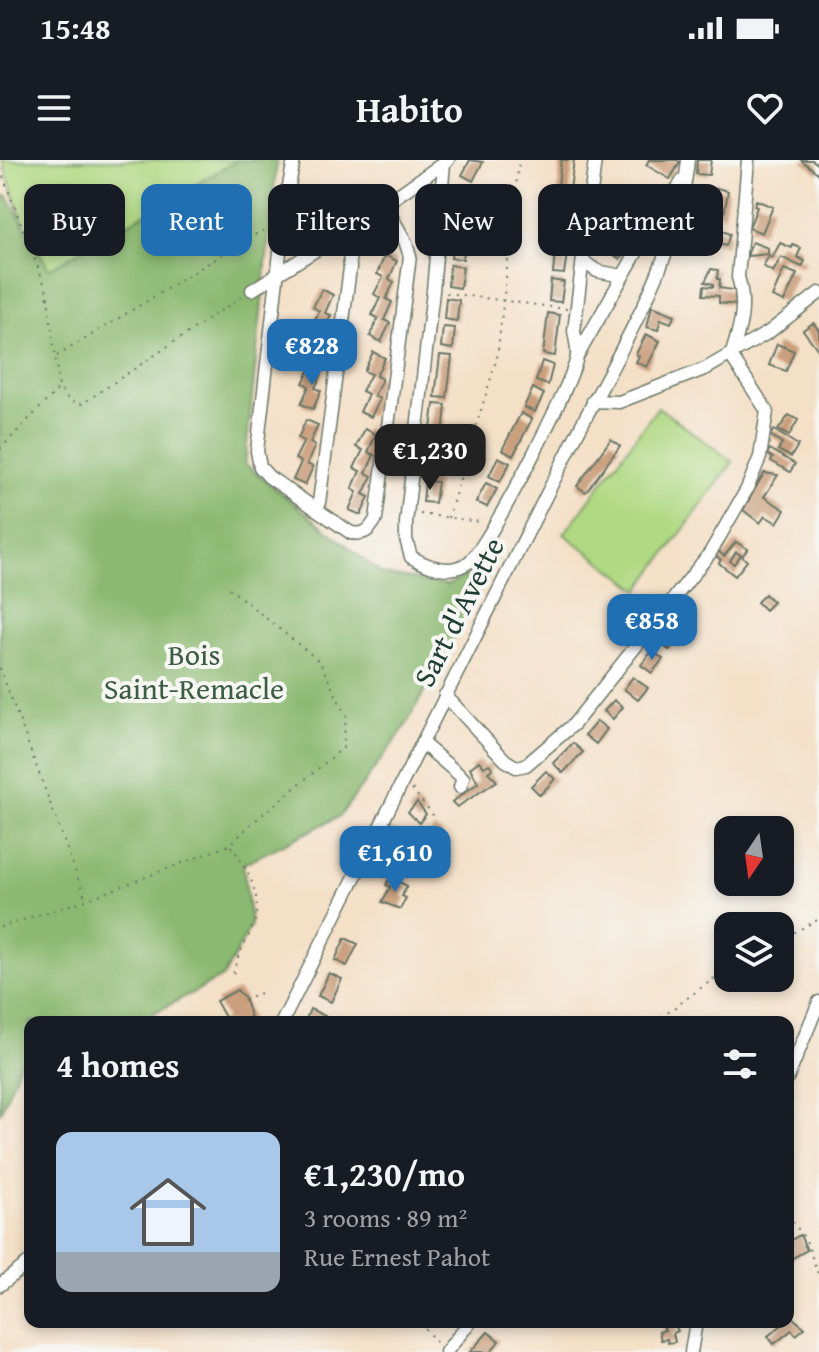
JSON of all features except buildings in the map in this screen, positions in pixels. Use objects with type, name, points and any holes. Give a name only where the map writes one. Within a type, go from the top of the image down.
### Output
[{"type":"street","points":[[578,355],[574,331],[595,160]]},
{"type":"street","name":"Sart d'Avette","points":[[685,184],[688,160]]},
{"type":"street","points":[[731,356],[742,323],[743,293],[738,277],[748,160]]},
{"type":"street","points":[[399,193],[446,162]]},
{"type":"street","points":[[446,162],[407,512],[406,539],[411,557],[429,567],[447,568],[469,562],[489,537],[566,388],[578,355],[634,256]]},
{"type":"street","points":[[290,184],[293,163]]},
{"type":"street","points":[[681,184],[687,176]]},
{"type":"street","points":[[281,256],[257,451],[260,467],[269,477],[351,533],[360,535],[368,531],[376,519],[410,256],[399,230]]},
{"type":"street","points":[[252,290],[308,256]]},
{"type":"street","points":[[318,510],[349,256]]},
{"type":"street","name":"Sart d'Avette","points":[[285,1016],[593,401],[655,284],[666,256]]},
{"type":"street","points":[[584,262],[597,271],[622,276]]},
{"type":"street","points":[[593,401],[619,402],[731,356],[769,332],[819,293]]},
{"type":"street","points":[[445,695],[505,760],[516,767],[526,765],[574,724],[710,553],[747,489],[760,457],[767,411],[731,356]]},
{"type":"street","points":[[422,743],[463,778],[460,787]]},
{"type":"street","points":[[794,1062],[819,1002]]},
{"type":"street","points":[[0,1285],[24,1267]]},
{"type":"street","points":[[445,1352],[465,1328]]},
{"type":"street","points":[[691,1352],[695,1328]]},
{"type":"path","points":[[448,518],[497,358],[519,160]]},
{"type":"path","points":[[0,169],[47,291],[59,388],[70,401],[82,404],[252,290]]},
{"type":"path","points":[[56,357],[261,231],[268,231]]},
{"type":"path","points":[[433,291],[577,310]]},
{"type":"path","points":[[0,449],[59,388]]},
{"type":"path","points":[[407,512],[496,524]]},
{"type":"path","points":[[0,927],[86,900],[230,845],[343,748],[346,716],[320,662],[229,588]]},
{"type":"path","points":[[0,668],[86,900]]},
{"type":"path","points":[[402,780],[437,820]]},
{"type":"path","points":[[230,845],[241,858],[258,902],[255,921],[235,962],[233,977]]},
{"type":"path","points":[[794,932],[819,919]]},
{"type":"path","points":[[663,1016],[714,978]]},
{"type":"path","points":[[244,1001],[260,993]]},
{"type":"path","points":[[794,1223],[806,1240],[819,1277]]},
{"type":"path","points":[[425,1328],[445,1352]]},
{"type":"green space","points":[[2,160],[238,160],[196,184],[141,184],[141,216],[125,225],[125,184],[24,184],[24,225]]},
{"type":"green space","name":"Bois Saint-Remacle","points":[[238,160],[277,160],[274,184],[268,184],[268,246],[245,464],[382,574],[448,585],[496,560],[405,727],[340,816],[243,864],[251,925],[224,976],[149,1016],[24,1016],[24,1059],[0,1114],[0,199],[7,195],[24,225],[24,256],[42,256],[49,269],[72,256],[125,256],[125,225],[141,216],[141,256],[252,256],[252,184],[196,184]]},
{"type":"green space","points":[[41,256],[72,256],[49,269]]},
{"type":"green space","points":[[658,407],[733,462],[639,590],[564,534]]}]
